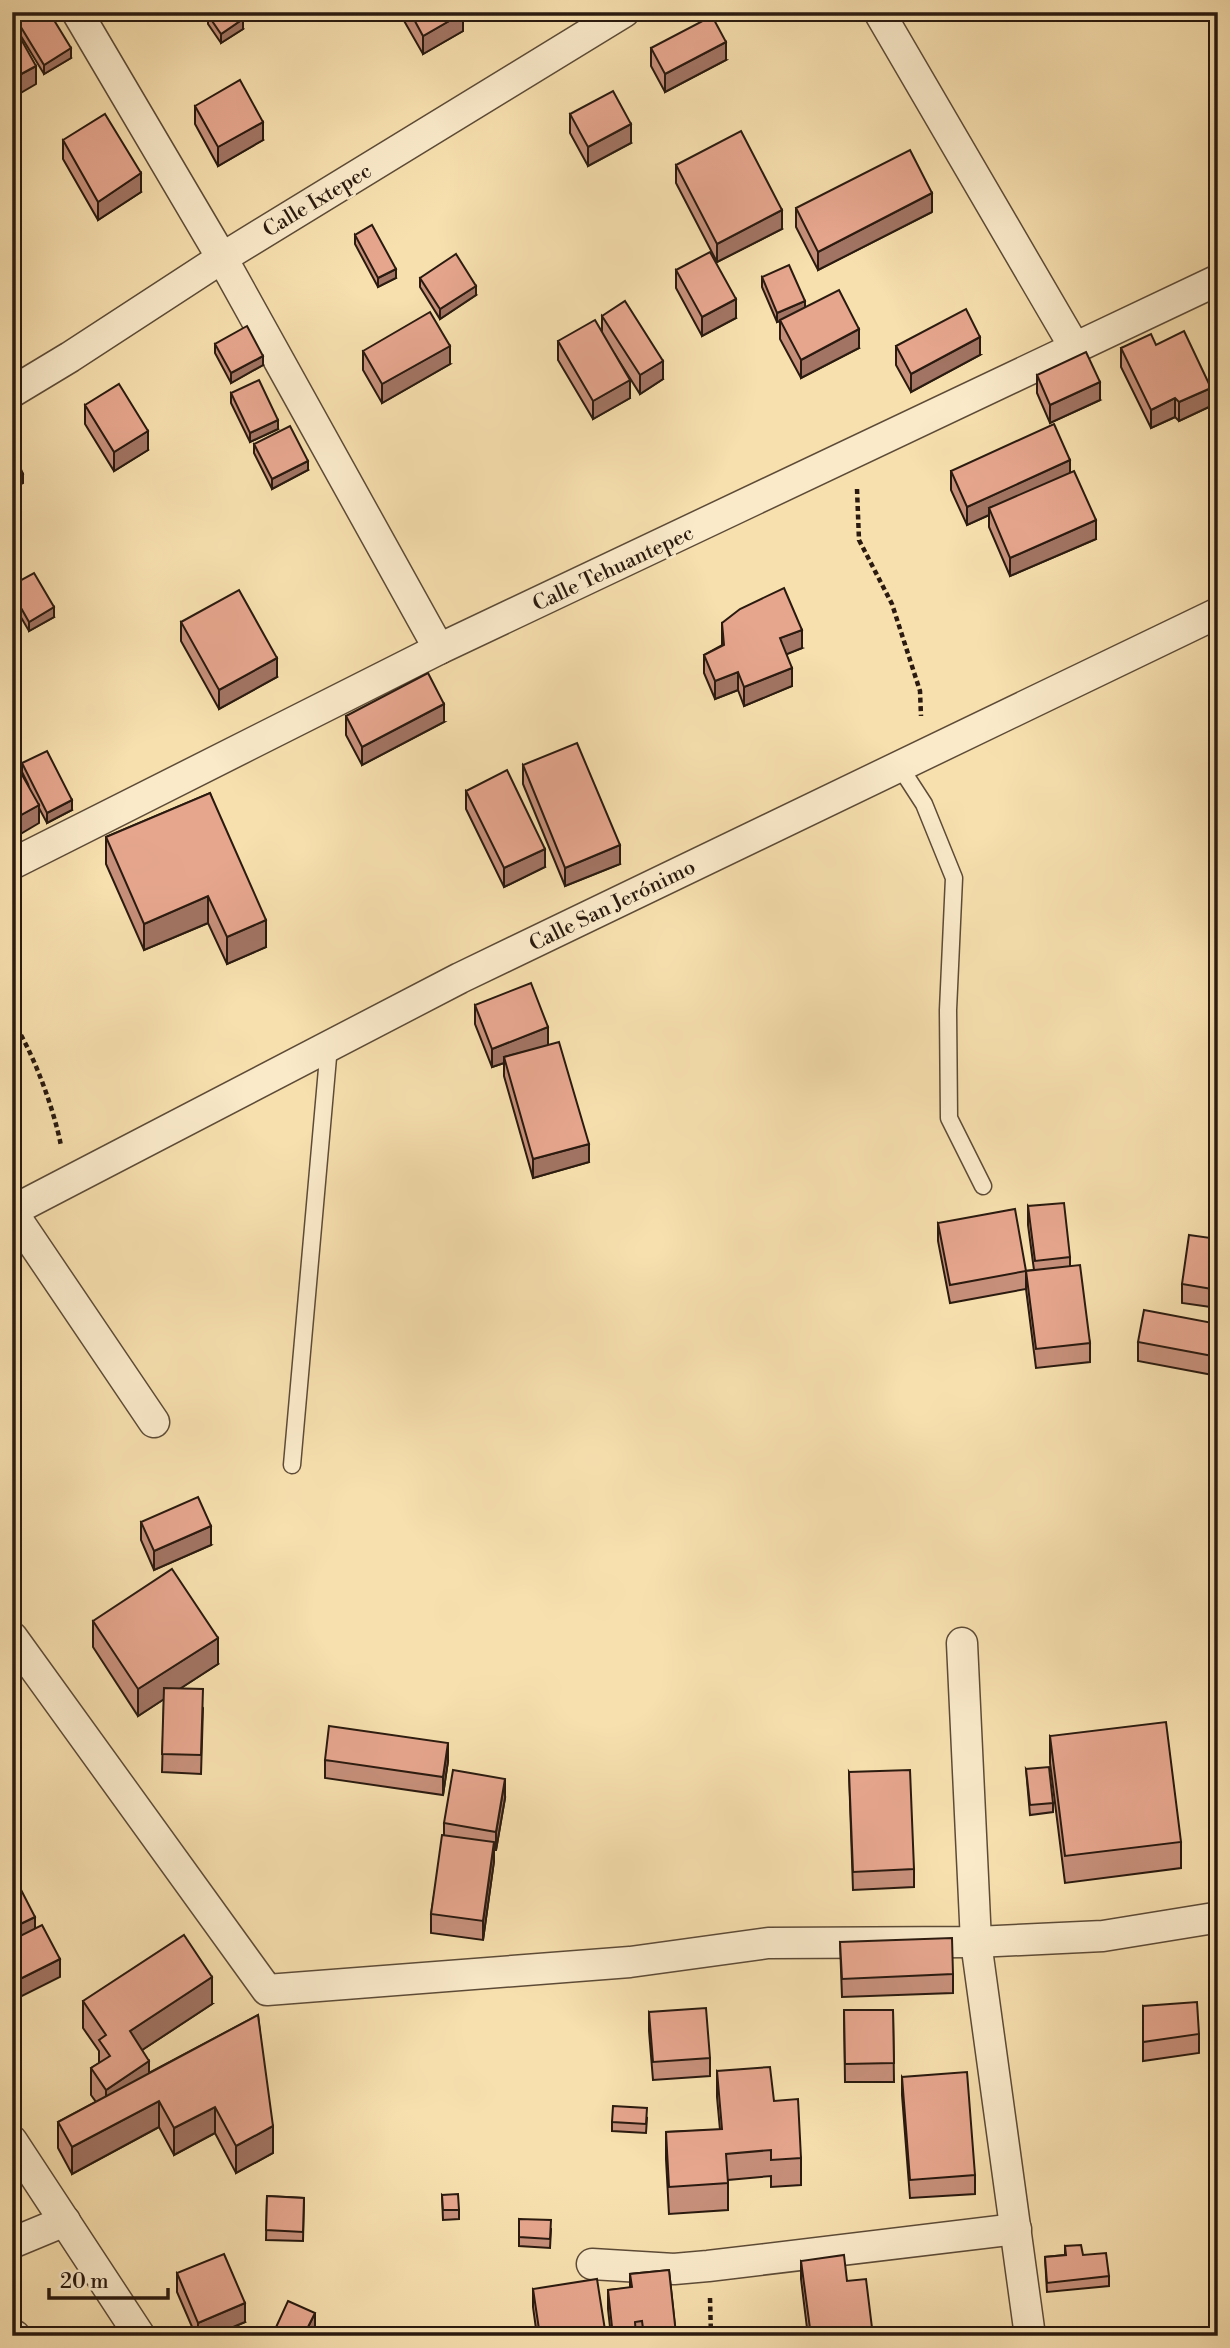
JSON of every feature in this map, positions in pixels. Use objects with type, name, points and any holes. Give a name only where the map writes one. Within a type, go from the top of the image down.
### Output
[{"type":"street","points":[[76,12],[222,258],[439,649]]},
{"type":"street","name":"Calle Ixtepec","points":[[12,391],[70,357],[222,258],[624,12]]},
{"type":"street","points":[[879,12],[1075,348]]},
{"type":"street","name":"Calle Tehuantepec","points":[[12,864],[439,649],[1218,280]]},
{"type":"street","name":"Calle San Jerónimo","points":[[12,1212],[460,978],[1218,613]]},
{"type":"street","points":[[12,1212],[153,1422]]},
{"type":"street","points":[[12,1637],[267,1990],[630,1962],[768,1943],[976,1942],[1103,1937],[1214,1917]]},
{"type":"street","points":[[961,1643],[976,1942],[1030,2336]]},
{"type":"street","points":[[12,2141],[140,2336]]},
{"type":"street","points":[[12,2243],[65,2221]]},
{"type":"street","points":[[592,2264],[674,2269],[1016,2229]]},
{"type":"lane","points":[[911,761],[924,804],[954,878],[948,1010],[949,1118],[983,1186]]},
{"type":"lane","points":[[292,1465],[330,1046]]},
{"type":"path","points":[[855,453],[859,540],[892,604],[920,691],[911,761]]},
{"type":"path","points":[[12,1021],[23,1035],[58,1126],[67,1183]]},
{"type":"building","points":[[27,12],[49,12],[71,48],[44,65],[16,19]]},
{"type":"building","points":[[212,12],[238,12],[243,19],[221,34],[208,15]]},
{"type":"building","points":[[410,12],[463,12],[463,13],[423,36]]},
{"type":"building","points":[[712,16],[726,42],[665,74],[651,48]]},
{"type":"building","points":[[12,23],[36,66],[12,79]]},
{"type":"building","points":[[240,80],[263,122],[218,147],[195,106]]},
{"type":"building","points":[[613,91],[631,124],[588,147],[570,114]]},
{"type":"building","points":[[105,114],[141,173],[98,202],[63,140]]},
{"type":"building","points":[[741,131],[782,210],[717,244],[676,165]]},
{"type":"building","points":[[910,150],[932,193],[818,252],[796,208]]},
{"type":"building","points":[[372,225],[396,269],[378,278],[355,235]]},
{"type":"building","points":[[710,252],[736,299],[702,317],[676,270]]},
{"type":"building","points":[[456,254],[476,286],[440,309],[420,278]]},
{"type":"building","points":[[789,265],[805,301],[777,313],[762,277]]},
{"type":"building","points":[[839,290],[859,329],[801,360],[780,320]]},
{"type":"building","points":[[625,301],[663,361],[640,375],[602,316]]},
{"type":"building","points":[[966,309],[980,337],[911,374],[896,346]]},
{"type":"building","points":[[430,312],[450,346],[382,384],[363,351]]},
{"type":"building","points":[[595,320],[630,380],[593,401],[558,341]]},
{"type":"building","points":[[247,326],[263,356],[231,373],[215,344]]},
{"type":"building","points":[[1184,331],[1211,388],[1179,402],[1175,398],[1151,410],[1121,348],[1151,334],[1156,345]]},
{"type":"building","points":[[1086,352],[1100,382],[1050,405],[1037,375]]},
{"type":"building","points":[[259,380],[278,420],[250,433],[231,393]]},
{"type":"building","points":[[119,384],[148,431],[114,452],[85,405]]},
{"type":"building","points":[[1054,424],[1070,460],[967,507],[951,471]]},
{"type":"building","points":[[290,426],[308,461],[272,479],[254,444]]},
{"type":"building","points":[[12,449],[23,474],[12,478]]},
{"type":"building","points":[[1074,471],[1096,520],[1010,558],[989,508]]},
{"type":"building","points":[[34,573],[54,607],[29,622],[12,592],[12,585]]},
{"type":"building","points":[[784,588],[802,630],[780,638],[792,668],[744,687],[738,672],[715,681],[704,655],[724,645],[722,623],[740,609]]},
{"type":"building","points":[[239,590],[277,658],[219,690],[181,622]]},
{"type":"building","points":[[428,673],[444,704],[362,747],[346,716]]},
{"type":"building","points":[[577,743],[620,845],[565,868],[523,765]]},
{"type":"building","points":[[47,751],[72,800],[47,813],[22,763]]},
{"type":"building","points":[[12,757],[39,805],[12,820]]},
{"type":"building","points":[[507,770],[545,849],[504,868],[466,791]]},
{"type":"building","points":[[210,793],[266,920],[227,937],[208,896],[144,924],[106,837]]},
{"type":"building","points":[[531,983],[548,1027],[492,1049],[475,1005]]},
{"type":"building","points":[[559,1042],[589,1144],[533,1159],[504,1057]]},
{"type":"building","points":[[1064,1203],[1070,1257],[1035,1261],[1028,1206]]},
{"type":"building","points":[[1015,1209],[1026,1271],[950,1285],[938,1223]]},
{"type":"building","points":[[1189,1235],[1218,1239],[1218,1290],[1182,1284]]},
{"type":"building","points":[[1080,1265],[1090,1343],[1036,1349],[1026,1271]]},
{"type":"building","points":[[1144,1310],[1218,1324],[1218,1357],[1138,1342]]},
{"type":"building","points":[[198,1497],[211,1526],[154,1551],[141,1522]]},
{"type":"building","points":[[172,1569],[218,1638],[138,1689],[93,1621]]},
{"type":"building","points":[[164,1688],[203,1689],[201,1755],[162,1754]]},
{"type":"building","points":[[1166,1722],[1181,1842],[1065,1856],[1050,1736]]},
{"type":"building","points":[[329,1726],[448,1743],[443,1777],[325,1760]]},
{"type":"building","points":[[1049,1767],[1053,1803],[1030,1805],[1026,1769]]},
{"type":"building","points":[[453,1770],[505,1779],[496,1832],[444,1823]]},
{"type":"building","points":[[910,1770],[914,1869],[853,1872],[849,1772]]},
{"type":"building","points":[[442,1835],[494,1842],[483,1921],[431,1914]]},
{"type":"building","points":[[17,1882],[35,1917],[12,1928],[12,1884]]},
{"type":"building","points":[[42,1925],[60,1959],[12,1983],[12,1940]]},
{"type":"building","points":[[184,1935],[212,1977],[130,2031],[149,2061],[106,2090],[91,2068],[110,2056],[99,2040],[106,2035],[83,2001]]},
{"type":"building","points":[[952,1938],[953,1974],[842,1979],[840,1942]]},
{"type":"building","points":[[1197,2002],[1199,2034],[1143,2042],[1143,2006]]},
{"type":"building","points":[[706,2008],[710,2058],[653,2062],[649,2012]]},
{"type":"building","points":[[844,2010],[893,2010],[894,2063],[845,2064]]},
{"type":"building","points":[[258,2015],[273,2126],[236,2146],[215,2107],[174,2128],[159,2101],[72,2147],[58,2122]]},
{"type":"building","points":[[770,2067],[774,2101],[798,2099],[801,2158],[771,2160],[771,2150],[726,2154],[728,2183],[669,2187],[666,2132],[722,2129],[717,2071]]},
{"type":"building","points":[[967,2072],[975,2175],[910,2180],[902,2077]]},
{"type":"building","points":[[613,2106],[647,2108],[646,2124],[612,2122]]},
{"type":"building","points":[[458,2194],[459,2210],[443,2210],[442,2195]]},
{"type":"building","points":[[267,2196],[304,2198],[303,2232],[266,2230]]},
{"type":"building","points":[[519,2219],[551,2220],[550,2239],[519,2237]]},
{"type":"building","points":[[1081,2245],[1083,2255],[1106,2253],[1109,2276],[1047,2283],[1045,2257],[1066,2255],[1065,2246]]},
{"type":"building","points":[[224,2254],[245,2303],[198,2323],[177,2273]]},
{"type":"building","points":[[844,2255],[847,2281],[866,2279],[873,2336],[811,2336],[801,2261]]},
{"type":"building","points":[[669,2270],[676,2334],[644,2336],[642,2321],[635,2322],[636,2336],[613,2336],[608,2290],[632,2287],[630,2274]]},
{"type":"building","points":[[597,2279],[605,2330],[564,2336],[540,2336],[533,2289]]},
{"type":"building","points":[[288,2301],[315,2313],[307,2329],[323,2336],[272,2336]]}]
